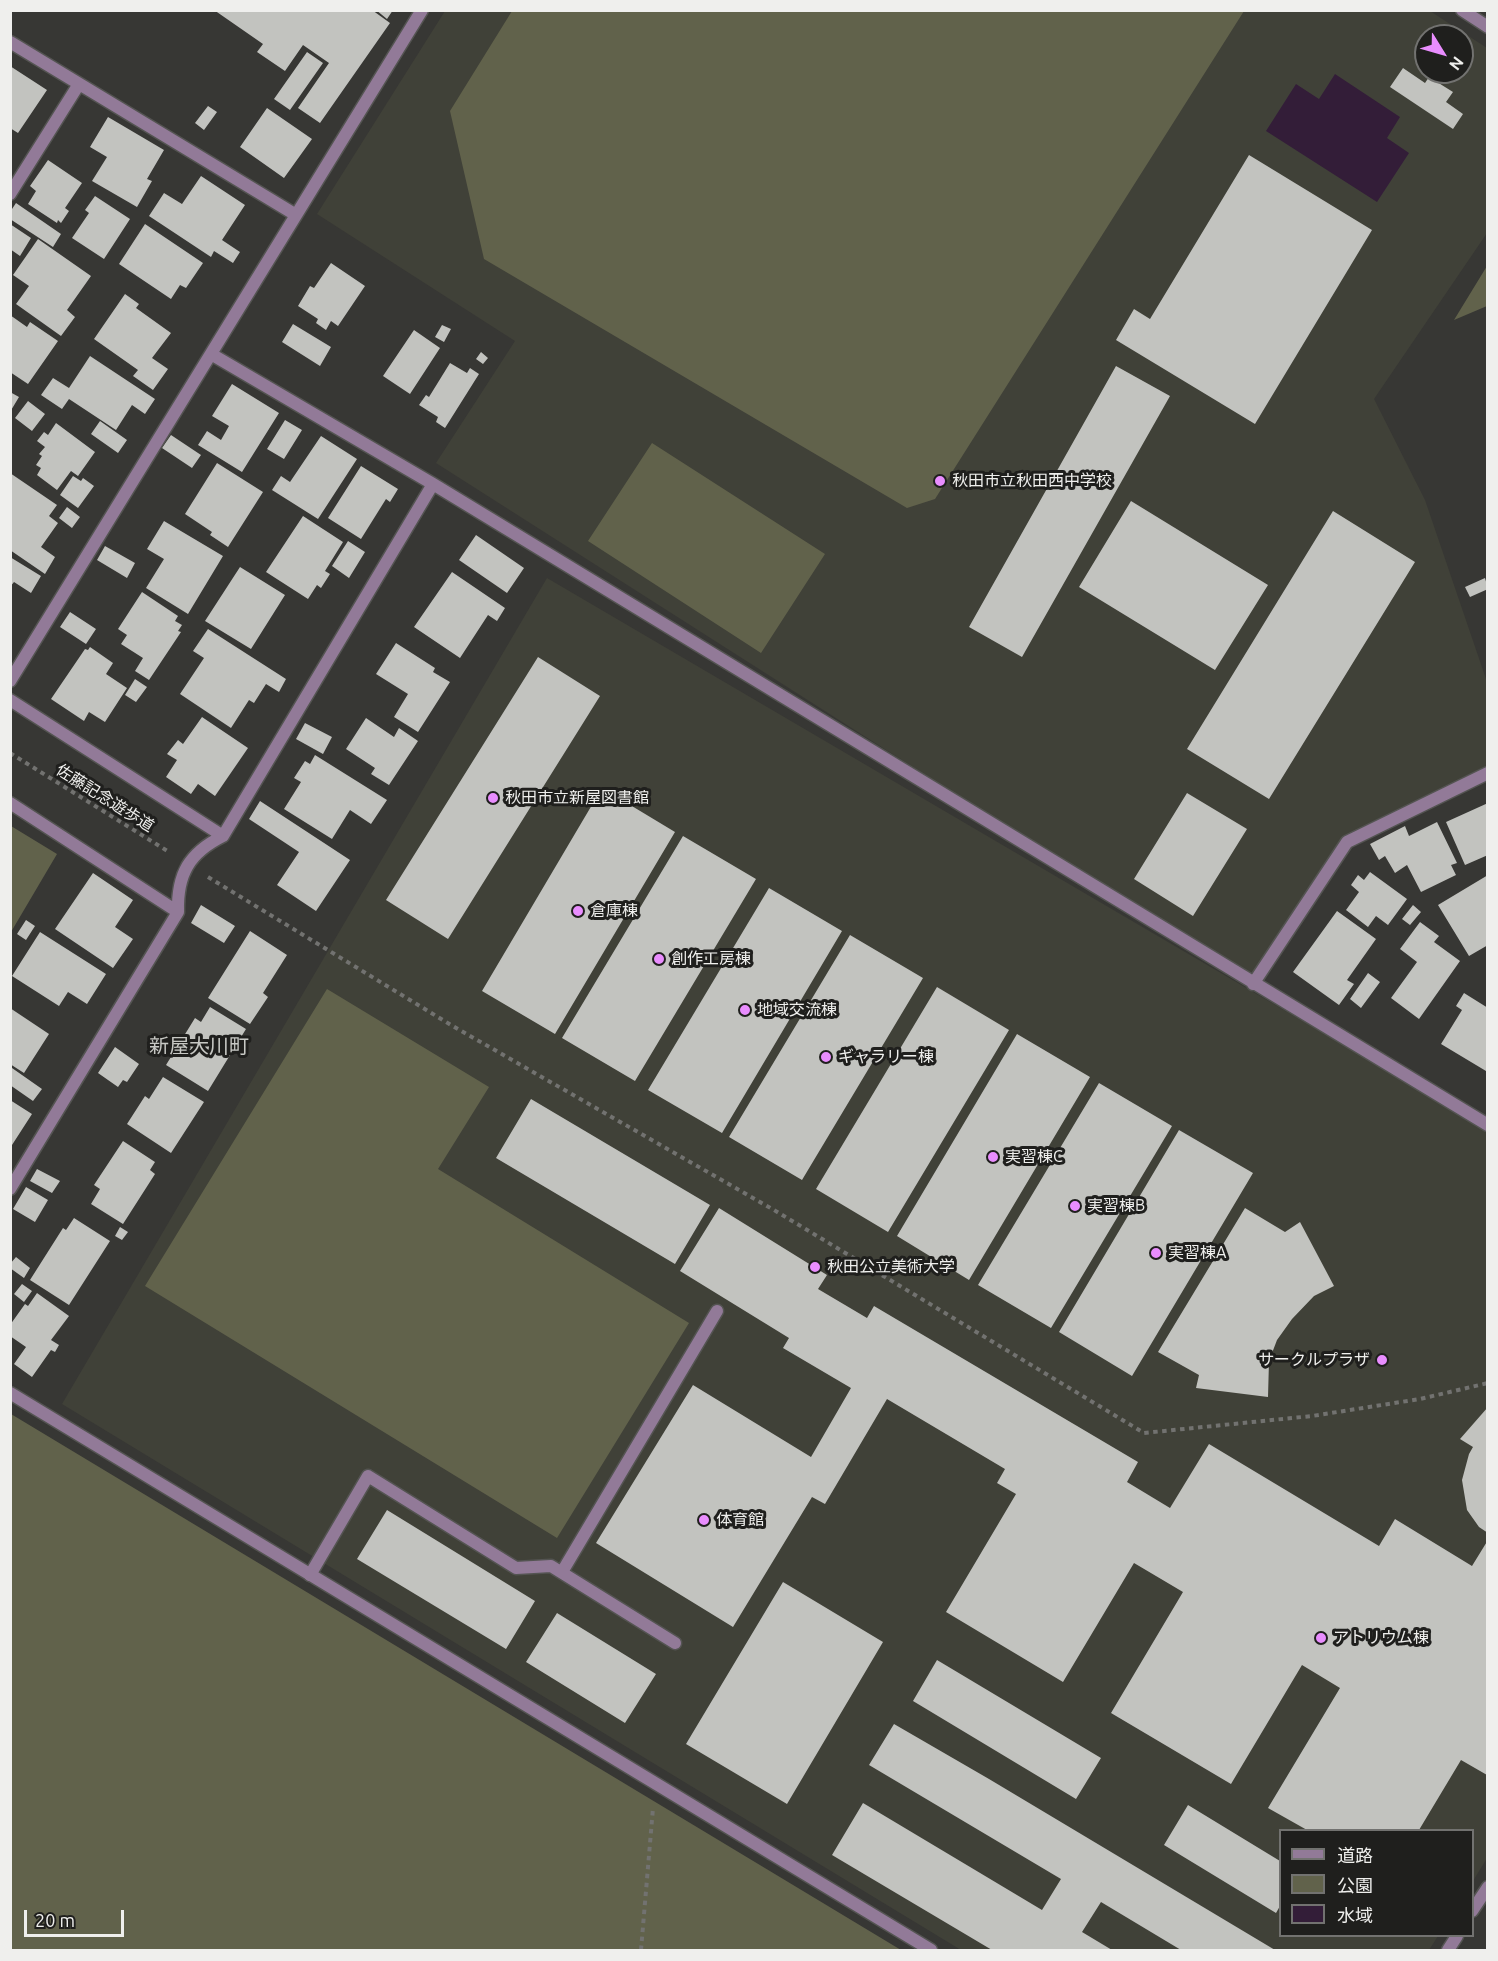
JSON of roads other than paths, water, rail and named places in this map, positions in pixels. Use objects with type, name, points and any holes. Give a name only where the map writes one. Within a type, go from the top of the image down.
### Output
[{"type":"street","points":[[10,681],[422,10]]},
{"type":"street","points":[[1462,10],[1488,27]]},
{"type":"street","points":[[10,42],[296,215]]},
{"type":"street","points":[[10,194],[79,84]]},
{"type":"street","points":[[211,354],[433,483],[1488,1125]]},
{"type":"street","points":[[10,1189],[178,912],[178,892],[187,864],[205,845],[223,836],[433,483]]},
{"type":"street","points":[[10,700],[223,836]]},
{"type":"street","points":[[1253,984],[1347,842],[1488,773]]},
{"type":"street","points":[[10,803],[178,912]]},
{"type":"street","points":[[562,1572],[717,1311]]},
{"type":"street","points":[[10,1393],[931,1950]]},
{"type":"street","points":[[310,1575],[368,1476],[516,1568],[551,1566],[675,1643]]},
{"type":"street","points":[[1474,1909],[1488,1887]]},
{"type":"street","points":[[1448,1950],[1456,1937]]},
{"type":"water","points":[[1335,74],[1400,117],[1387,138],[1409,153],[1377,202],[1266,131],[1296,84],[1319,99]]},
{"type":"place","name":"秋田市立秋田西中学校","points":[[940,481]]},
{"type":"place","name":"秋田市立新屋図書館","points":[[493,798]]},
{"type":"place","name":"倉庫棟","points":[[578,911]]},
{"type":"place","name":"創作工房棟","points":[[659,959]]},
{"type":"place","name":"地域交流棟","points":[[745,1010]]},
{"type":"place","name":"ギャラリー棟","points":[[826,1057]]},
{"type":"place","name":"実習棟C","points":[[993,1157]]},
{"type":"place","name":"実習棟B","points":[[1075,1206]]},
{"type":"place","name":"実習棟A","points":[[1156,1253]]},
{"type":"place","name":"秋田公立美術大学","points":[[815,1267]]},
{"type":"place","name":"サークルプラザ","points":[[1382,1360]]},
{"type":"place","name":"体育館","points":[[704,1520]]},
{"type":"place","name":"アトリウム棟","points":[[1321,1638]]},
{"type":"district","name":"新屋大川町","points":[[199,1046]]}]
